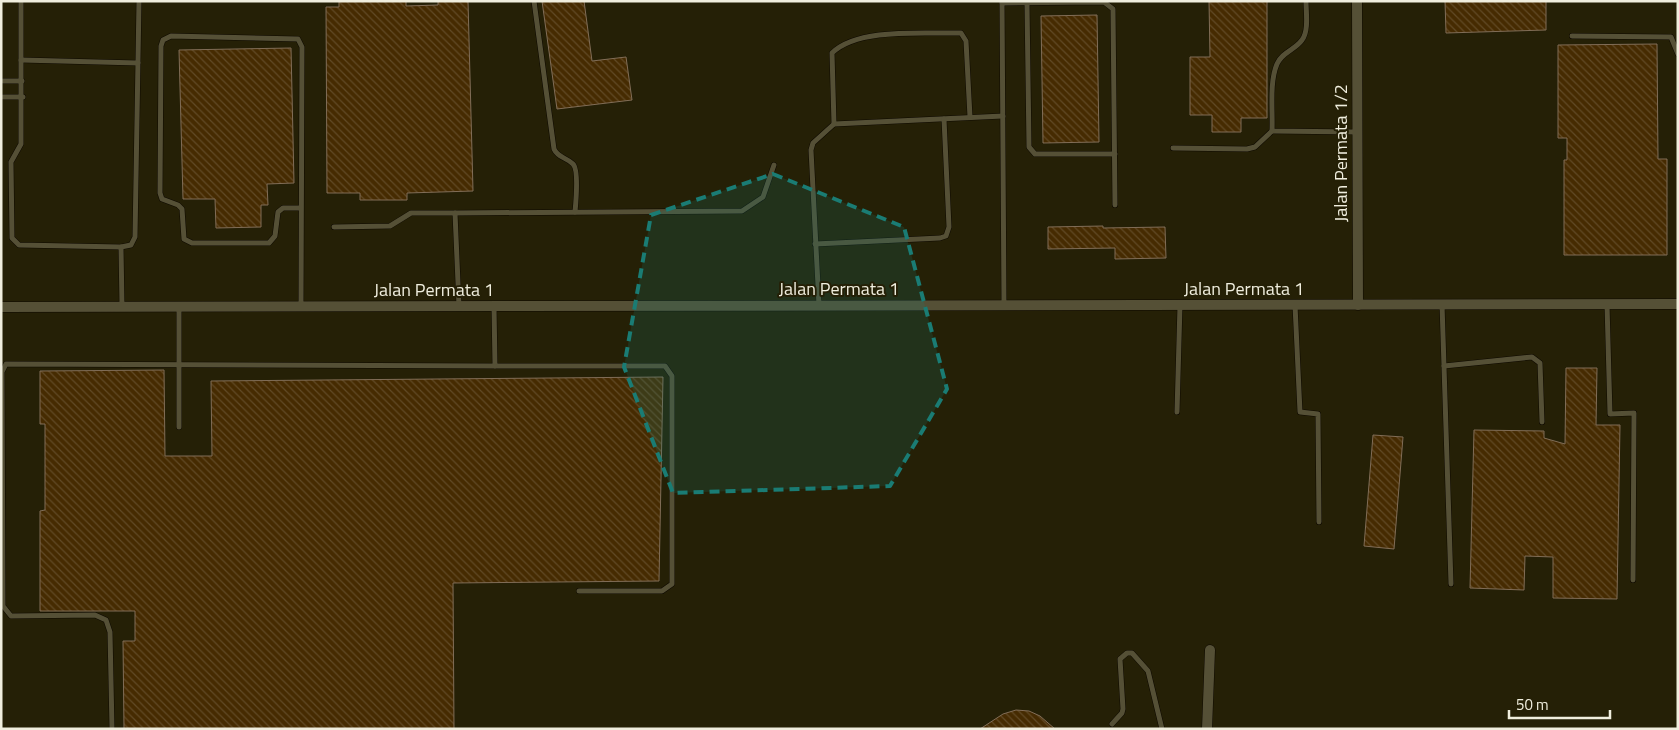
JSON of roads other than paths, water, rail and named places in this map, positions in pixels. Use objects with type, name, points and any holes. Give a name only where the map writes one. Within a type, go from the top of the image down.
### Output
[{"type":"street","name":"Jalan Permata 1/2","points":[[1358,1],[1358,305]]},
{"type":"street","name":"Jalan Permata 1","points":[[1,307],[1678,304]]},
{"type":"street","points":[[1206,729],[1210,650]]},
{"type":"lane","points":[[21,1],[21,144],[12,162],[12,238],[19,245],[121,247],[131,245],[135,236],[139,1]]},
{"type":"lane","points":[[534,1],[554,150],[557,155],[572,162],[576,169],[575,212]]},
{"type":"lane","points":[[1272,131],[1274,78],[1277,64],[1284,54],[1302,41],[1305,34],[1306,1]]},
{"type":"lane","points":[[1004,305],[1002,2],[1104,2],[1113,9],[1115,205]]},
{"type":"lane","points":[[1027,2],[1029,147],[1035,154],[1115,154]]},
{"type":"lane","points":[[834,124],[832,53],[837,48],[867,36],[961,33],[966,41],[970,117]]},
{"type":"lane","points":[[301,307],[302,208],[302,47],[298,38],[171,36],[163,40],[161,46],[160,193],[162,198],[178,205],[182,209],[184,238],[192,243],[269,243],[275,236],[278,212],[283,208],[302,208]]},
{"type":"lane","points":[[1572,36],[1671,37],[1678,54]]},
{"type":"lane","points":[[21,60],[138,63]]},
{"type":"lane","points":[[1,81],[22,81]]},
{"type":"lane","points":[[1,97],[22,97]]},
{"type":"lane","points":[[819,306],[811,150],[813,143],[834,124],[1003,116]]},
{"type":"lane","points":[[816,244],[940,238],[946,236],[949,227],[944,119]]},
{"type":"lane","points":[[1173,148],[1247,149],[1255,147],[1272,131],[1357,132]]},
{"type":"lane","points":[[334,227],[390,226],[411,213],[742,211],[763,197],[774,165]]},
{"type":"lane","points":[[455,213],[459,306]]},
{"type":"lane","points":[[121,247],[122,307]]},
{"type":"lane","points":[[1442,304],[1451,584]]},
{"type":"lane","points":[[1607,304],[1610,414],[1634,413],[1633,580]]},
{"type":"lane","points":[[1177,412],[1180,305]]},
{"type":"lane","points":[[1295,305],[1300,412],[1318,414],[1319,522]]},
{"type":"lane","points":[[494,306],[495,366]]},
{"type":"lane","points":[[179,307],[179,427]]},
{"type":"lane","points":[[1444,366],[1532,357],[1540,363],[1542,422]]},
{"type":"lane","points":[[112,729],[110,632],[106,620],[95,615],[12,616],[3,606],[2,372],[6,364],[179,363],[665,366],[672,376],[672,584],[662,591],[579,591]]},
{"type":"lane","points":[[1112,724],[1122,713],[1123,709],[1120,659],[1126,653],[1132,653],[1148,671],[1162,729]]}]
